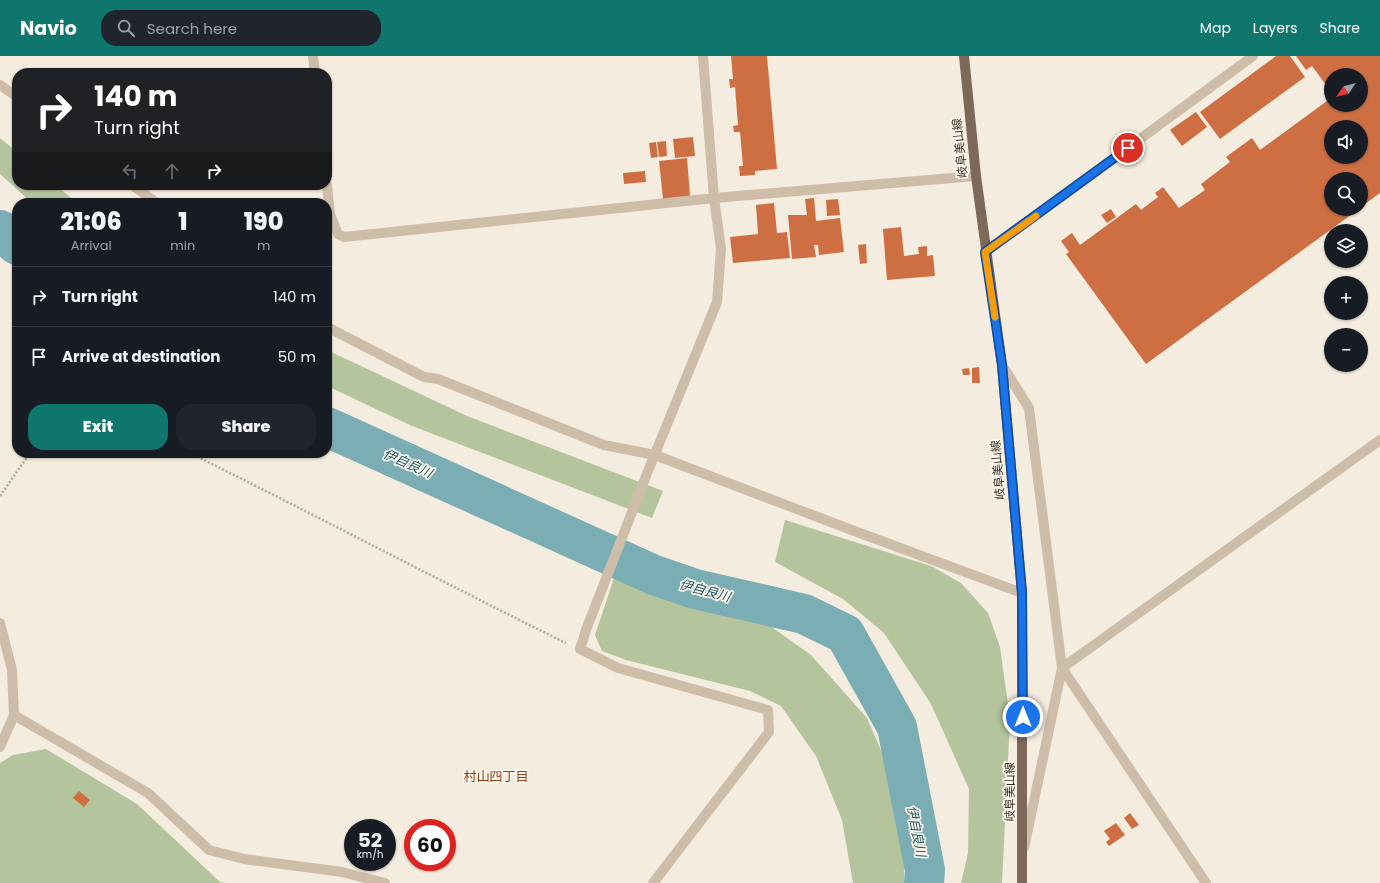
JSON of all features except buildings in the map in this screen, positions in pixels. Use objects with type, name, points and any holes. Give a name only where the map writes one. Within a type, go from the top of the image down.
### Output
[{"type":"main road","name":"岐阜美山線","points":[[964,56],[985,252],[1002,365],[1022,593],[1022,883]]},
{"type":"street","points":[[314,56],[315,68]]},
{"type":"street","points":[[653,883],[769,732],[768,710],[618,668],[580,649],[586,630],[648,472],[717,302],[721,249],[714,198],[703,56]]},
{"type":"street","points":[[985,252],[1253,56]]},
{"type":"street","points":[[0,85],[12,93]]},
{"type":"street","points":[[332,219],[338,234],[344,236],[714,198],[976,176]]},
{"type":"street","points":[[139,190],[150,198]]},
{"type":"street","points":[[332,330],[424,377],[438,380],[604,445],[655,455],[1022,593]]},
{"type":"street","points":[[1002,365],[1029,408],[1062,668],[1023,856]]},
{"type":"street","points":[[1062,668],[1380,440]]},
{"type":"street","points":[[0,623],[12,670],[14,715],[0,747]]},
{"type":"street","points":[[1062,668],[1206,883]]},
{"type":"street","points":[[14,715],[148,792],[209,850],[244,859],[342,872],[385,883]]},
{"type":"path","points":[[0,496],[27,458]]},
{"type":"path","points":[[200,458],[319,517],[500,611],[580,649]]},
{"type":"green space","points":[[0,138],[12,148],[12,185],[0,174]]},
{"type":"green space","points":[[18,190],[62,190],[71,198],[26,198]]},
{"type":"green space","points":[[332,352],[467,416],[663,491],[652,518],[412,426],[332,388]]},
{"type":"green space","points":[[785,520],[931,566],[961,583],[988,613],[1000,647],[1010,719],[1002,883],[961,883],[968,853],[969,789],[931,704],[884,633],[843,599],[775,562]]},
{"type":"green space","points":[[614,578],[759,618],[811,655],[867,718],[891,773],[904,862],[904,883],[853,883],[842,820],[816,756],[781,706],[750,691],[626,660],[602,651],[595,635]]},
{"type":"green space","points":[[46,749],[137,804],[220,882],[225,883],[0,883],[0,763],[13,755]]},
{"type":"waterway","name":"伊自良川","points":[[0,230],[12,241]]},
{"type":"waterway","name":"伊自良川","points":[[332,429],[654,575],[695,589],[804,614],[845,634],[897,727],[925,870],[924,883]]},
{"type":"slow traffic","points":[[995,317],[985,252],[1036,216]]},
{"type":"district","name":"村山四丁目","points":[[496,776]]},
{"type":"route","points":[[1023,717],[1022,593],[1002,365],[985,252],[1128,148]]}]
